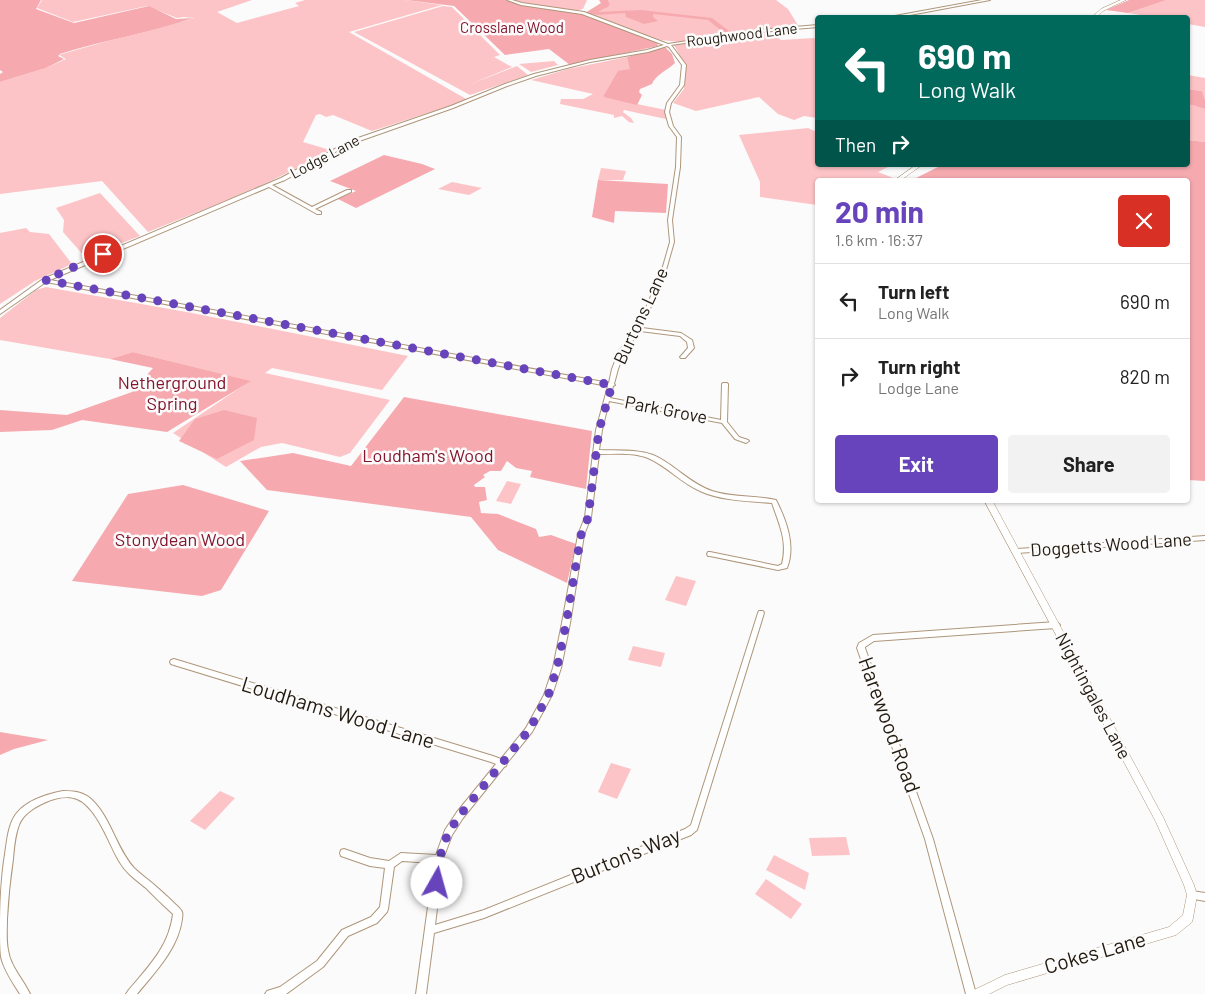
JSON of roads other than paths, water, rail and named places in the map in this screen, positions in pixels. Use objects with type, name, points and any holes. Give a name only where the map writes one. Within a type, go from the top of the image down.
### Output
[{"type":"main road","points":[[1096,15],[1102,10],[1124,0]]},
{"type":"main road","points":[[901,178],[915,167]]},
{"type":"main road","name":"Nightingales Lane","points":[[990,503],[1160,820],[1190,884],[1192,895]]},
{"type":"main road","name":"Cokes Lane","points":[[978,994],[1005,980],[1172,931],[1188,918],[1192,895]]},
{"type":"street","points":[[509,0],[521,4],[583,13],[667,45]]},
{"type":"street","points":[[902,15],[988,0]]},
{"type":"street","name":"Roughwood Lane","points":[[667,45],[760,30],[815,26]]},
{"type":"street","name":"Lodge Lane","points":[[0,312],[45,280],[296,173],[347,144],[452,107],[506,84],[590,60],[667,45]]},
{"type":"street","name":"Burtons Lane","points":[[422,994],[439,859],[448,833],[460,815],[529,730],[548,696],[557,668],[579,543],[588,518],[599,430],[615,369],[622,351],[639,329],[664,270],[672,242],[670,220],[678,167],[679,137],[671,126],[667,112],[670,102],[682,85],[684,65],[673,49],[667,45]]},
{"type":"street","points":[[269,185],[319,213]]},
{"type":"street","points":[[312,209],[349,191]]},
{"type":"street","points":[[45,280],[612,385]]},
{"type":"street","points":[[639,329],[681,334],[690,341],[691,348],[683,357]]},
{"type":"street","name":"Park Grove","points":[[724,422],[725,384]]},
{"type":"street","name":"Park Grove","points":[[608,399],[724,422],[737,438],[746,441]]},
{"type":"street","points":[[596,452],[646,455],[656,459],[688,482],[710,492],[729,496],[776,499],[789,544],[790,552],[785,566],[778,568],[710,554]]},
{"type":"street","name":"Doggetts Wood Lane","points":[[1017,551],[1205,538]]},
{"type":"street","name":"Burton's Way","points":[[431,930],[484,914],[688,832],[694,826],[761,613]]},
{"type":"street","name":"Harewood Road","points":[[970,994],[929,838],[861,648],[862,645],[873,638],[1056,625]]},
{"type":"street","name":"Loudhams Wood Lane","points":[[174,662],[503,764]]},
{"type":"street","points":[[25,994],[15,978],[3,950],[1,926],[12,837],[16,821],[30,807],[48,797],[68,792],[82,797],[96,811],[128,868],[178,913],[178,928],[169,946],[131,994]]},
{"type":"street","points":[[344,853],[370,862],[390,864],[401,857],[439,859]]},
{"type":"street","points":[[270,994],[282,991],[320,964],[345,933],[374,920],[384,909],[390,864]]},
{"type":"street","points":[[1192,895],[1205,897]]},
{"type":"park label","name":"Crosslane Wood","points":[[512,28]]},
{"type":"park label","name":"Netherground Spring","points":[[172,393]]},
{"type":"park label","name":"Loudham's Wood","points":[[428,456]]},
{"type":"park label","name":"Stonydean Wood","points":[[180,540]]}]
